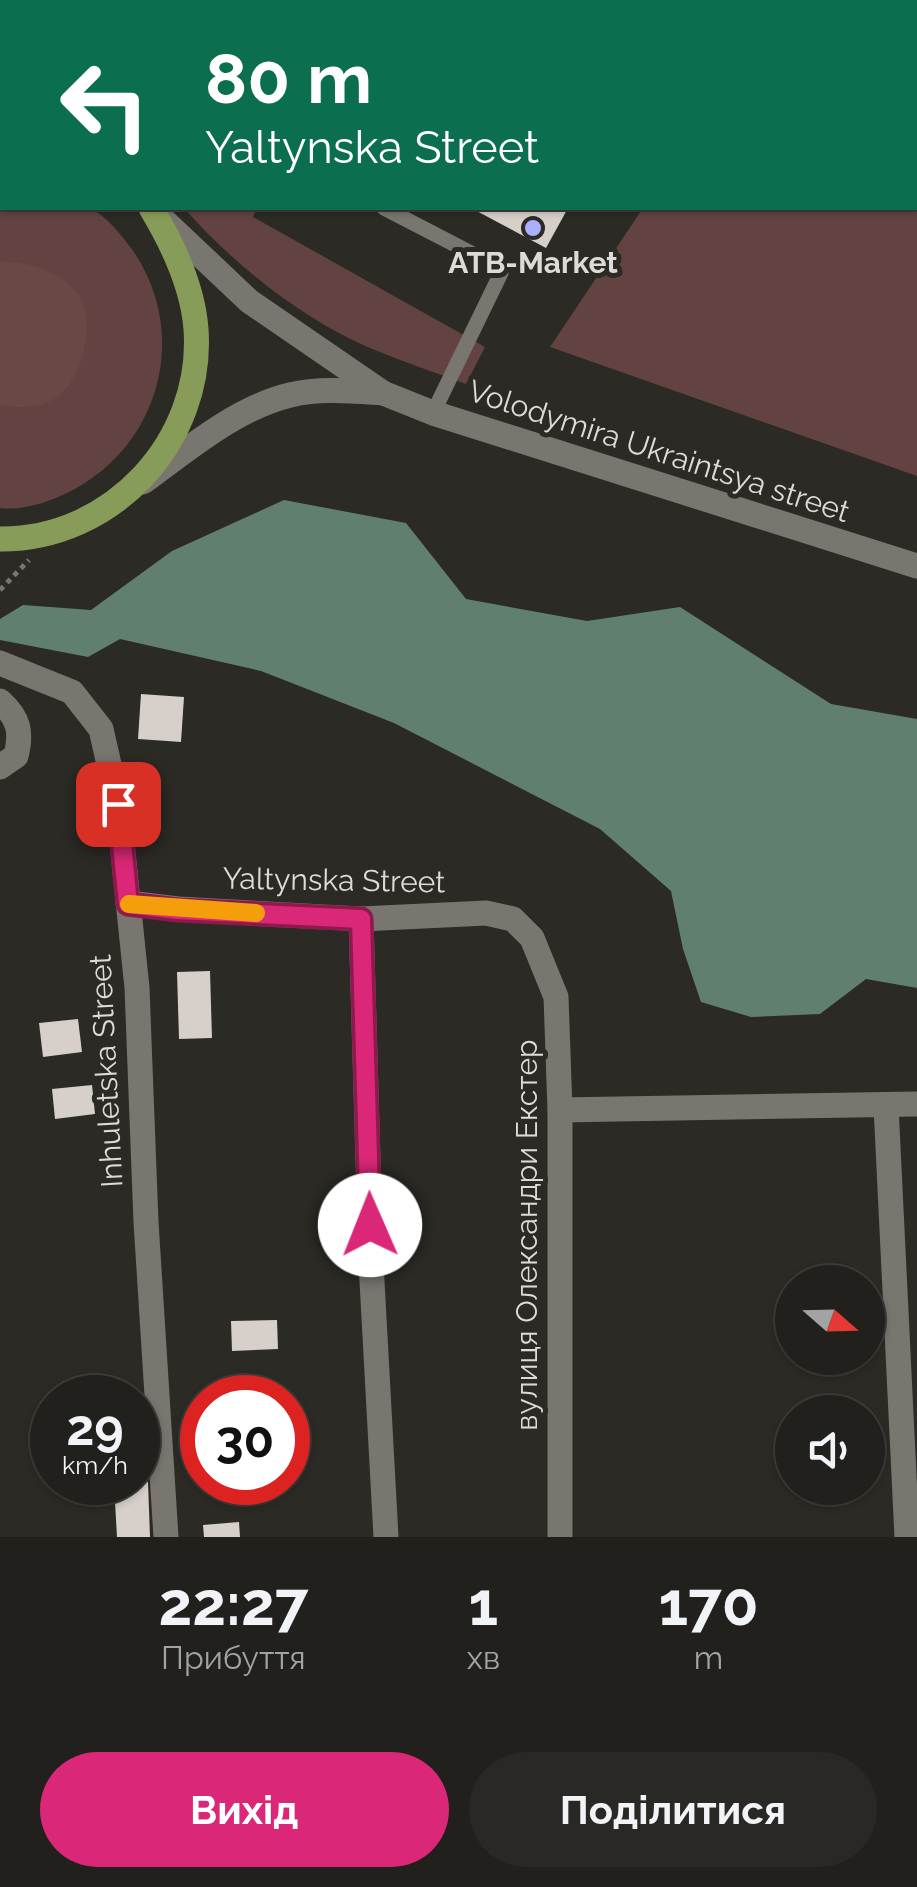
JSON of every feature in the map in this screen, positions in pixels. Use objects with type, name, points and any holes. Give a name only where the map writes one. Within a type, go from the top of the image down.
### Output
[{"type":"main road","name":"Volodymira Ukraintsya street","points":[[130,491],[161,457],[182,417],[194,374],[196,328],[187,284],[153,210]]},
{"type":"main road","points":[[0,539],[49,534],[106,509],[130,491]]},
{"type":"street","name":"Volodymira Ukraintsya street","points":[[154,210],[248,301],[383,394],[917,566]]},
{"type":"street","name":"Volodymira Ukraintsya street","points":[[130,491],[257,407],[290,396],[336,390],[383,394]]},
{"type":"street","name":"Inhuletska Street","points":[[0,664],[72,692],[102,729],[118,804],[137,988],[146,1222],[166,1537]]},
{"type":"street","points":[[0,701],[13,713],[21,734],[16,756],[0,767]]},
{"type":"street","name":"Yaltynska Street","points":[[128,904],[361,919],[486,913],[513,919],[532,938]]},
{"type":"street","points":[[361,919],[371,1263],[386,1537]]},
{"type":"street","name":"вулиця Олександри Екстер","points":[[532,938],[556,997],[560,1110],[560,1537]]},
{"type":"street","points":[[560,1110],[917,1104]]},
{"type":"street","points":[[886,1106],[908,1537]]},
{"type":"lane","points":[[388,210],[498,267],[501,273],[433,413]]},
{"type":"shaded area","points":[[0,210],[93,210],[131,248],[149,280],[159,314],[162,348],[157,382],[146,414],[128,444],[103,469],[56,498],[19,508],[0,508]]},
{"type":"shaded area","points":[[186,210],[256,210],[253,217],[485,347],[466,384],[370,348],[319,322],[224,249]]},
{"type":"shaded area","points":[[642,210],[917,210],[917,476],[550,347]]},
{"type":"shaded area","points":[[3,261],[32,265],[59,276],[74,289],[85,313],[85,344],[76,373],[60,395],[39,405],[0,405]]},
{"type":"shaded area","points":[[284,500],[406,523],[466,599],[587,621],[680,607],[831,704],[917,719],[917,988],[866,979],[820,1014],[751,1017],[701,1002],[683,949],[671,891],[600,829],[394,723],[261,671],[120,639],[88,657],[0,640],[0,619],[23,605],[91,610],[172,551]]},
{"type":"building","name":"ATB-Market","points":[[475,210],[567,210],[546,248]]},
{"type":"building","points":[[141,694],[184,697],[181,742],[138,739]]},
{"type":"building","points":[[210,971],[212,1038],[179,1039],[177,972]]},
{"type":"building","points":[[78,1019],[82,1052],[43,1057],[39,1023]]},
{"type":"building","points":[[92,1085],[95,1114],[55,1119],[52,1089]]},
{"type":"building","points":[[277,1320],[278,1349],[232,1351],[231,1321]]},
{"type":"building","points":[[115,1505],[149,1505],[150,1537],[117,1537]]},
{"type":"building","points":[[239,1522],[240,1537],[204,1537],[203,1525]]},
{"type":"slow traffic","points":[[129,904],[256,913]]},
{"type":"place","name":"ATB-Market","points":[[533,228]]},
{"type":"route","points":[[118,804],[128,904],[361,919],[370,1225]]}]
